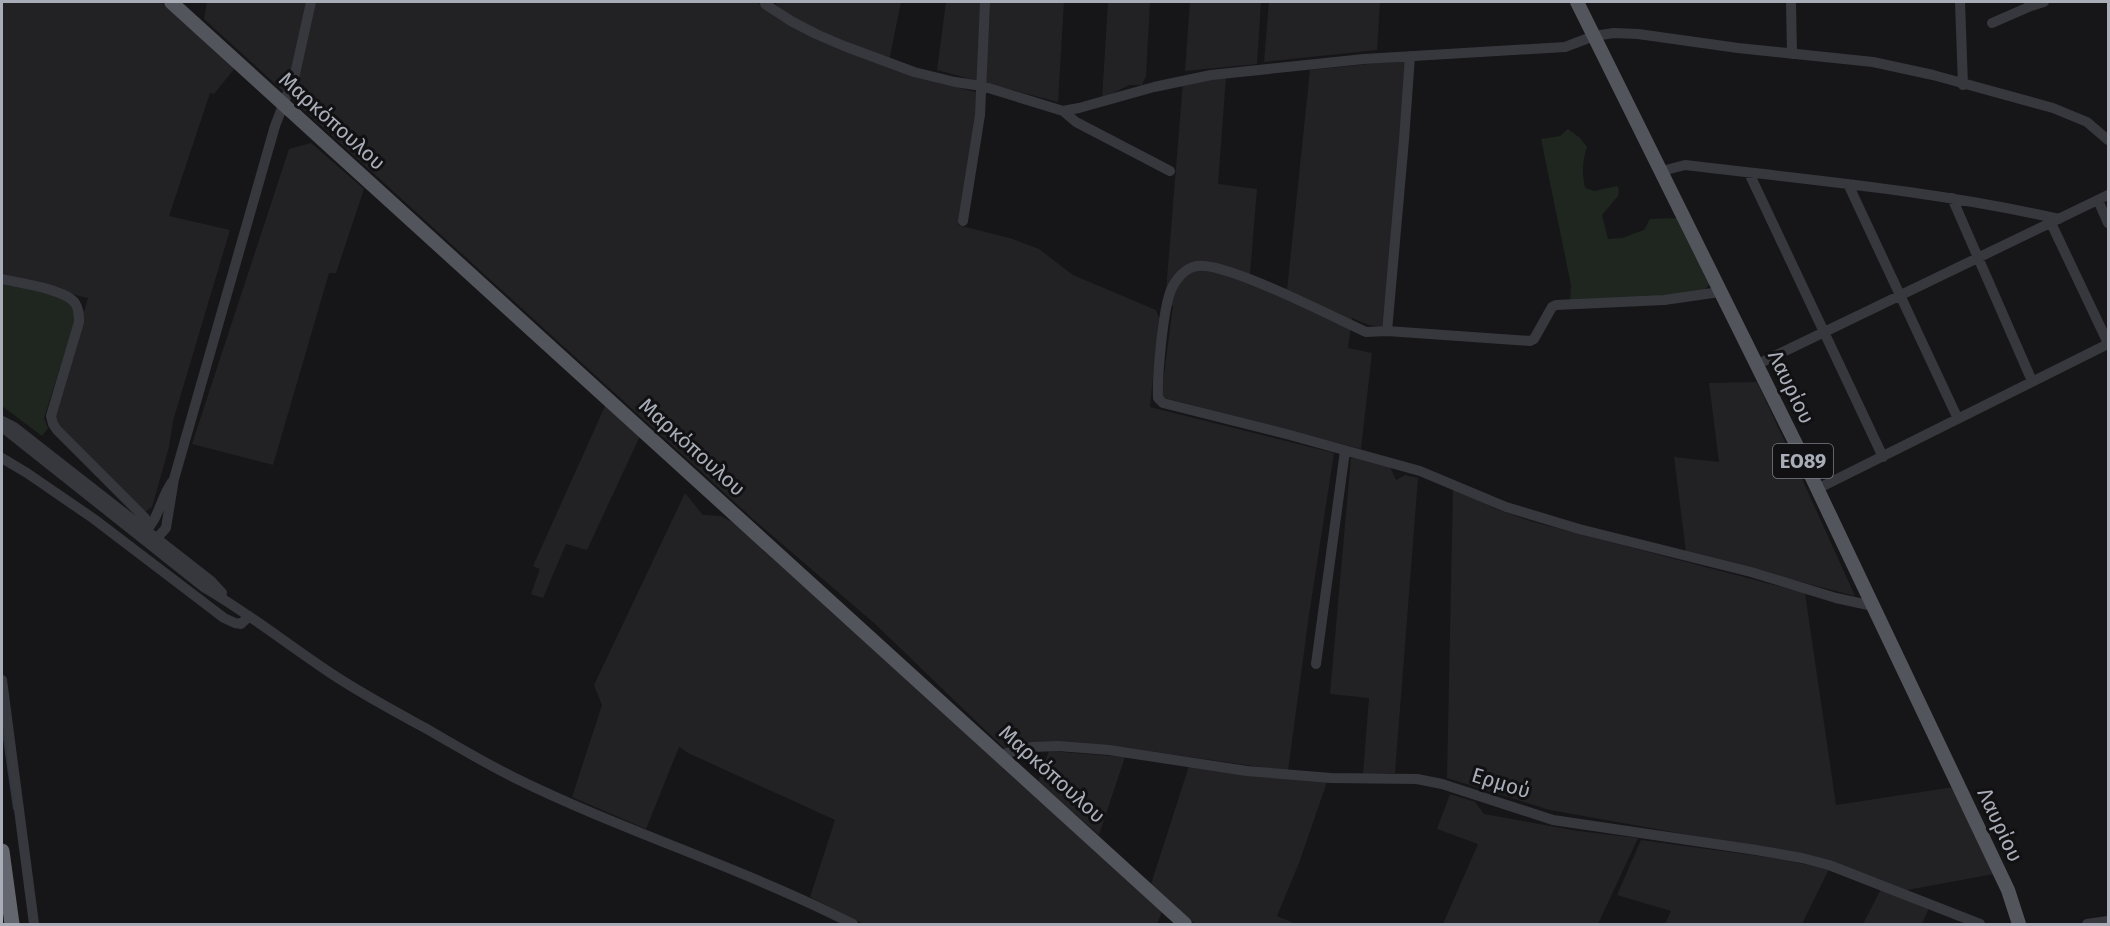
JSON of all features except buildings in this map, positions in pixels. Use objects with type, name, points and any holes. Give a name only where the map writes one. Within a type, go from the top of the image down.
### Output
[{"type":"highway","points":[[2,851],[12,924]]},
{"type":"main road","name":"Μαρκόπουλου","points":[[171,2],[1185,924]]},
{"type":"main road","name":"Λαυρίου","points":[[1577,2],[1817,489],[2008,890],[2019,924]]},
{"type":"street","points":[[154,542],[165,528],[174,479],[274,126],[295,74],[311,2]]},
{"type":"street","points":[[764,2],[791,21],[844,46],[914,72],[982,86],[1063,111],[1076,122],[1170,171]]},
{"type":"street","points":[[963,221],[980,115],[985,2]]},
{"type":"street","points":[[1791,2],[1792,54]]},
{"type":"street","points":[[1960,2],[1963,85]]},
{"type":"street","points":[[1992,23],[2030,4],[2044,2]]},
{"type":"street","points":[[1063,111],[1154,87],[1211,75],[1364,58],[1565,47],[1594,36],[1614,33],[1873,62],[1924,73],[2053,108],[2087,122],[2109,140]]},
{"type":"street","points":[[1387,331],[1410,56]]},
{"type":"street","points":[[1662,171],[1685,165],[1848,184],[2003,206],[2055,221]]},
{"type":"street","points":[[1749,173],[1883,457]]},
{"type":"street","points":[[1848,184],[1958,419]]},
{"type":"street","points":[[1756,365],[2109,195]]},
{"type":"street","points":[[1952,198],[2032,381]]},
{"type":"street","points":[[2098,200],[2109,223]]},
{"type":"street","points":[[1817,489],[2109,344],[2055,221]]},
{"type":"street","points":[[1720,292],[1664,300],[1556,305],[1552,307],[1534,339],[1530,341],[1387,331],[1366,332],[1234,273],[1208,266],[1195,266],[1181,274],[1171,290],[1165,315],[1158,398],[1163,404],[1290,435],[1420,471],[1506,507],[1579,529],[1751,572],[1836,598],[1873,606]]},
{"type":"street","points":[[2,279],[56,292],[70,298],[75,304],[80,314],[79,322],[51,420],[57,430],[145,518],[143,534]]},
{"type":"street","points":[[2,421],[14,427],[143,534]]},
{"type":"street","points":[[2,427],[154,542],[205,588],[331,673],[407,718],[516,779],[619,825],[715,862],[853,924]]},
{"type":"street","points":[[1316,664],[1345,451]]},
{"type":"street","points":[[2,458],[94,519],[224,618],[241,624],[249,616]]},
{"type":"street","points":[[143,534],[155,521],[163,496],[174,479]]},
{"type":"street","points":[[2,680],[34,924]]},
{"type":"street","name":"Ερμού","points":[[999,755],[1032,747],[1058,746],[1109,750],[1246,771],[1331,778],[1417,779],[1442,784],[1553,820],[1802,858],[1829,865],[1980,924]]},
{"type":"street","points":[[2087,924],[2109,921]]},
{"type":"shaded area","points":[[2,2],[161,2],[235,68],[214,94],[210,93],[169,216],[230,230],[173,421],[169,447],[152,507],[144,513],[60,429],[55,415],[88,298],[2,277]]},
{"type":"shaded area","points":[[207,2],[756,2],[777,16],[781,9],[774,2],[901,2],[888,66],[919,78],[980,93],[958,225],[1013,239],[1039,249],[1073,275],[1156,310],[1159,318],[1150,407],[1334,453],[1288,771],[1107,745],[1005,749],[874,623],[753,519],[204,19]]},
{"type":"shaded area","points":[[946,2],[1064,2],[1058,102],[937,70]]},
{"type":"shaded area","points":[[1108,2],[1150,2],[1146,76],[1142,85],[1129,85],[1102,99]]},
{"type":"shaded area","points":[[1190,2],[1261,2],[1257,64],[1185,71]]},
{"type":"shaded area","points":[[1269,2],[1380,2],[1377,50],[1264,62]]},
{"type":"shaded area","points":[[1408,60],[1382,327],[1369,325],[1352,318],[1348,348],[1372,353],[1361,449],[1161,397],[1173,306],[1165,303],[1183,82],[1226,77],[1218,184],[1257,189],[1250,274],[1287,290],[1310,70]]},
{"type":"shaded area","points":[[1568,129],[1587,147],[1583,168],[1585,188],[1594,191],[1617,186],[1619,189],[1618,196],[1602,215],[1608,239],[1622,238],[1644,230],[1650,219],[1679,218],[1712,279],[1707,288],[1697,294],[1570,302],[1571,285],[1541,139],[1560,136]]},
{"type":"shaded area","points":[[311,143],[364,189],[336,273],[329,273],[273,465],[192,444],[289,149]]},
{"type":"shaded area","points":[[2,282],[67,298],[77,315],[44,418],[48,428],[42,436],[2,406]]},
{"type":"shaded area","points":[[1757,382],[1855,596],[1686,552],[1674,457],[1719,462],[1709,383]]},
{"type":"shaded area","points":[[606,404],[640,436],[587,550],[566,544],[543,598],[531,594],[540,569],[533,566]]},
{"type":"shaded area","points":[[1351,457],[1389,465],[1396,480],[1405,475],[1418,478],[1395,773],[1363,774],[1369,698],[1330,694]]},
{"type":"shaded area","points":[[1453,488],[1496,509],[1530,521],[1805,593],[1836,805],[1954,787],[1994,874],[1907,890],[1807,856],[1550,810],[1447,778]]},
{"type":"shaded area","points":[[685,493],[703,515],[721,516],[742,527],[1163,909],[1157,924],[864,924],[810,897],[835,820],[679,747],[646,829],[572,797],[602,705],[594,685]]},
{"type":"shaded area","points":[[1049,751],[1125,757],[1099,835],[1038,782]]},
{"type":"shaded area","points":[[1189,766],[1327,782],[1299,863],[1277,916],[1296,924],[1195,924],[1151,884]]},
{"type":"shaded area","points":[[1450,794],[1475,802],[1484,814],[1578,831],[1638,838],[1598,924],[1443,924],[1478,844],[1437,829]]},
{"type":"shaded area","points":[[1641,840],[1773,858],[1829,869],[1802,924],[1665,924],[1671,911],[1617,895]]},
{"type":"shaded area","points":[[1881,889],[1929,908],[1922,924],[1863,924]]},
{"type":"waterway","points":[[2,725],[14,809]]}]
